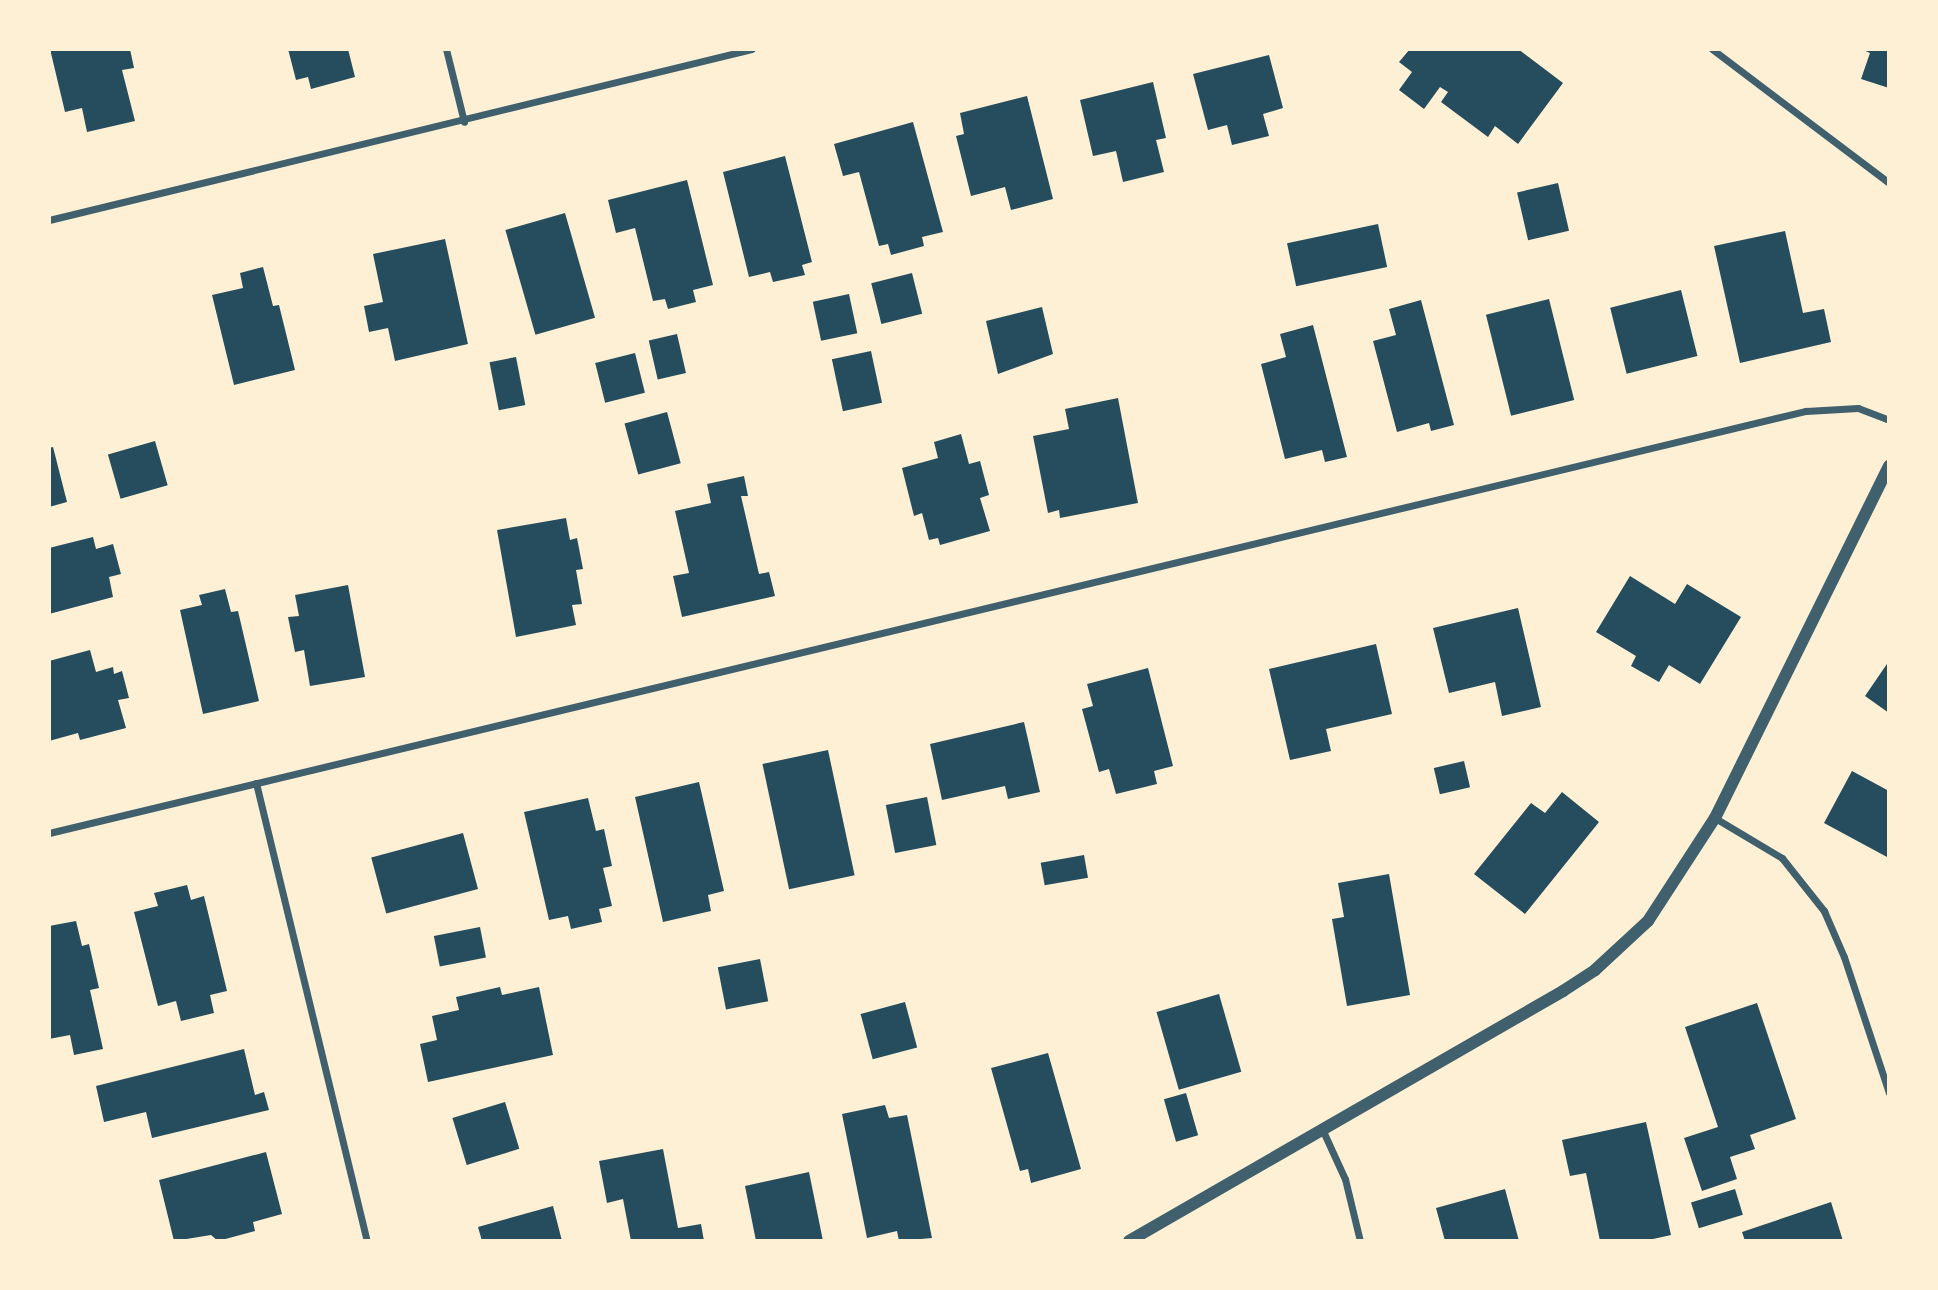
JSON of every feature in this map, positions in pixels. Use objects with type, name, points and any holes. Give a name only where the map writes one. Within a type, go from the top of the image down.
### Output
[{"type":"street","points":[[446,49],[464,122]]},
{"type":"street","points":[[49,220],[464,122],[752,49]]},
{"type":"street","points":[[1712,49],[1889,183]]},
{"type":"street","points":[[49,832],[1806,411],[1858,408],[1889,420]]},
{"type":"street","points":[[1129,1241],[1323,1131],[1595,970],[1648,921],[1715,818],[1889,466]]},
{"type":"street","points":[[256,783],[367,1241]]},
{"type":"street","points":[[1715,818],[1782,858],[1817,901],[1844,957],[1889,1093]]},
{"type":"street","points":[[1323,1131],[1345,1180],[1360,1241]]},
{"type":"building","points":[[50,49],[130,49],[134,68],[122,70],[135,121],[87,132],[82,108],[65,112]]},
{"type":"building","points":[[288,49],[348,49],[355,77],[311,89],[308,77],[296,80]]},
{"type":"building","points":[[1410,49],[1518,49],[1563,83],[1518,144],[1495,126],[1488,137],[1441,102],[1448,92],[1440,87],[1424,109],[1399,90],[1412,72],[1399,62]]},
{"type":"building","points":[[1861,49],[1889,49],[1889,88],[1861,79],[1870,53]]},
{"type":"building","points":[[1269,55],[1283,108],[1263,114],[1269,136],[1232,145],[1227,125],[1208,130],[1193,74]]},
{"type":"building","points":[[1153,82],[1166,138],[1156,140],[1164,172],[1123,182],[1116,151],[1093,156],[1080,100]]},
{"type":"building","points":[[1027,96],[1053,199],[1011,210],[1005,187],[971,196],[956,136],[964,134],[960,113]]},
{"type":"building","points":[[913,122],[943,232],[922,237],[924,246],[891,255],[888,244],[879,246],[859,172],[843,176],[834,144]]},
{"type":"building","points":[[785,156],[812,262],[802,265],[805,275],[773,282],[770,272],[749,277],[723,172]]},
{"type":"building","points":[[687,180],[713,285],[693,290],[696,302],[668,309],[665,299],[653,301],[635,228],[616,233],[608,200]]},
{"type":"building","points":[[1558,183],[1569,231],[1528,240],[1517,192]]},
{"type":"building","points":[[565,213],[595,318],[535,335],[505,230]]},
{"type":"building","points":[[1378,224],[1387,267],[1296,286],[1287,243]]},
{"type":"building","points":[[1785,231],[1803,313],[1824,309],[1831,342],[1740,363],[1714,246]]},
{"type":"building","points":[[445,239],[468,344],[395,361],[388,328],[369,332],[364,306],[383,302],[373,254]]},
{"type":"building","points":[[263,267],[273,306],[279,305],[295,370],[234,385],[212,295],[243,288],[240,273]]},
{"type":"building","points":[[912,273],[922,314],[881,324],[871,283]]},
{"type":"building","points":[[1681,290],[1697,356],[1627,374],[1610,308]]},
{"type":"building","points":[[849,294],[857,333],[821,341],[813,302]]},
{"type":"building","points":[[1549,299],[1574,400],[1511,416],[1486,315]]},
{"type":"building","points":[[1421,300],[1454,425],[1431,431],[1429,423],[1397,432],[1373,341],[1396,335],[1389,309]]},
{"type":"building","points":[[1042,307],[1053,354],[998,374],[986,321]]},
{"type":"building","points":[[1313,325],[1347,457],[1325,462],[1322,450],[1285,459],[1261,364],[1286,357],[1280,334]]},
{"type":"building","points":[[677,334],[686,373],[658,379],[649,341]]},
{"type":"building","points":[[871,351],[882,403],[843,411],[832,359]]},
{"type":"building","points":[[635,353],[645,393],[605,403],[595,363]]},
{"type":"building","points":[[516,357],[525,405],[499,410],[489,362]]},
{"type":"building","points":[[1118,398],[1138,503],[1060,518],[1059,510],[1048,513],[1033,436],[1069,429],[1065,409]]},
{"type":"building","points":[[667,412],[681,463],[638,475],[624,423]]},
{"type":"building","points":[[961,434],[969,464],[980,461],[989,495],[980,498],[990,531],[940,545],[938,538],[929,540],[922,513],[914,516],[902,468],[938,458],[934,442]]},
{"type":"building","points":[[155,441],[168,485],[121,499],[108,455]]},
{"type":"building","points":[[53,447],[67,502],[49,507],[49,448]]},
{"type":"building","points":[[744,476],[748,496],[741,496],[759,574],[769,572],[775,596],[682,617],[673,576],[689,573],[675,511],[711,503],[707,484]]},
{"type":"building","points":[[566,518],[570,540],[577,538],[583,569],[576,570],[582,604],[572,605],[576,625],[516,637],[497,530]]},
{"type":"building","points":[[93,537],[96,549],[113,544],[121,574],[109,577],[113,597],[49,614],[49,548]]},
{"type":"building","points":[[1630,576],[1675,604],[1687,584],[1741,617],[1700,684],[1669,665],[1659,682],[1631,666],[1636,656],[1596,632]]},
{"type":"building","points":[[348,585],[365,677],[310,686],[304,650],[295,652],[288,617],[299,616],[295,595]]},
{"type":"building","points":[[225,589],[231,612],[238,611],[259,701],[203,714],[180,610],[202,605],[199,595]]},
{"type":"building","points":[[1518,608],[1541,707],[1502,716],[1495,682],[1449,693],[1433,628]]},
{"type":"building","points":[[1376,644],[1392,714],[1326,729],[1331,751],[1290,760],[1269,669]]},
{"type":"building","points":[[90,650],[96,672],[113,667],[114,674],[122,671],[129,698],[118,700],[126,728],[80,740],[78,733],[49,741],[49,661]]},
{"type":"building","points":[[1889,661],[1889,713],[1865,696]]},
{"type":"building","points":[[1148,668],[1173,766],[1154,771],[1157,784],[1116,794],[1109,769],[1099,772],[1082,709],[1093,706],[1087,684]]},
{"type":"building","points":[[1024,722],[1040,792],[1008,799],[1005,786],[942,800],[930,744]]},
{"type":"building","points":[[828,750],[855,875],[789,889],[762,764]]},
{"type":"building","points":[[1464,761],[1470,787],[1440,794],[1434,768]]},
{"type":"building","points":[[1852,771],[1889,791],[1887,857],[1824,823]]},
{"type":"building","points":[[699,782],[724,891],[708,895],[711,911],[663,922],[635,797]]},
{"type":"building","points":[[1562,792],[1599,822],[1525,914],[1474,874],[1531,803],[1545,813]]},
{"type":"building","points":[[927,797],[936,845],[895,853],[886,805]]},
{"type":"building","points":[[588,798],[596,831],[604,829],[612,866],[603,868],[612,906],[599,909],[602,922],[571,929],[568,916],[549,920],[524,812]]},
{"type":"building","points":[[463,833],[478,889],[386,914],[371,858]]},
{"type":"building","points":[[1084,855],[1088,878],[1045,885],[1041,863]]},
{"type":"building","points":[[1389,874],[1410,995],[1347,1006],[1332,919],[1344,917],[1338,883]]},
{"type":"building","points":[[187,885],[191,900],[204,896],[227,991],[210,995],[214,1013],[181,1021],[176,1001],[158,1006],[134,912],[158,906],[154,893]]},
{"type":"building","points":[[76,921],[82,946],[89,944],[99,988],[90,990],[103,1049],[74,1055],[70,1035],[49,1039],[49,926]]},
{"type":"building","points":[[480,927],[486,957],[440,966],[434,936]]},
{"type":"building","points":[[760,959],[768,1001],[726,1009],[718,967]]},
{"type":"building","points":[[500,987],[502,995],[539,987],[553,1055],[428,1082],[420,1044],[437,1040],[432,1016],[459,1010],[456,997]]},
{"type":"building","points":[[1219,994],[1241,1072],[1179,1090],[1157,1012]]},
{"type":"building","points":[[905,1002],[917,1047],[873,1059],[861,1014]]},
{"type":"building","points":[[1757,1003],[1796,1119],[1750,1135],[1755,1149],[1730,1157],[1737,1179],[1702,1191],[1684,1138],[1718,1127],[1685,1027]]},
{"type":"building","points":[[244,1049],[255,1095],[264,1092],[269,1110],[152,1138],[146,1112],[104,1122],[96,1086]]},
{"type":"building","points":[[1048,1053],[1081,1169],[1031,1183],[1028,1169],[1020,1171],[991,1068]]},
{"type":"building","points":[[1186,1093],[1198,1135],[1176,1142],[1164,1099]]},
{"type":"building","points":[[505,1102],[519,1149],[467,1165],[452,1118]]},
{"type":"building","points":[[885,1105],[889,1118],[907,1115],[932,1238],[899,1241],[897,1231],[867,1238],[842,1114]]},
{"type":"building","points":[[1646,1122],[1671,1235],[1644,1241],[1600,1241],[1586,1173],[1570,1176],[1562,1140]]},
{"type":"building","points":[[663,1149],[678,1228],[701,1224],[704,1241],[631,1241],[623,1199],[607,1203],[599,1161]]},
{"type":"building","points":[[266,1152],[282,1214],[253,1222],[255,1231],[218,1241],[211,1235],[174,1241],[159,1180]]},
{"type":"building","points":[[809,1172],[823,1241],[756,1241],[745,1186]]},
{"type":"building","points":[[1505,1189],[1519,1241],[1445,1241],[1436,1208]]},
{"type":"building","points":[[1735,1189],[1743,1215],[1699,1228],[1691,1202]]},
{"type":"building","points":[[1831,1202],[1843,1241],[1745,1241],[1742,1232]]},
{"type":"building","points":[[553,1206],[562,1241],[482,1241],[478,1227]]}]
